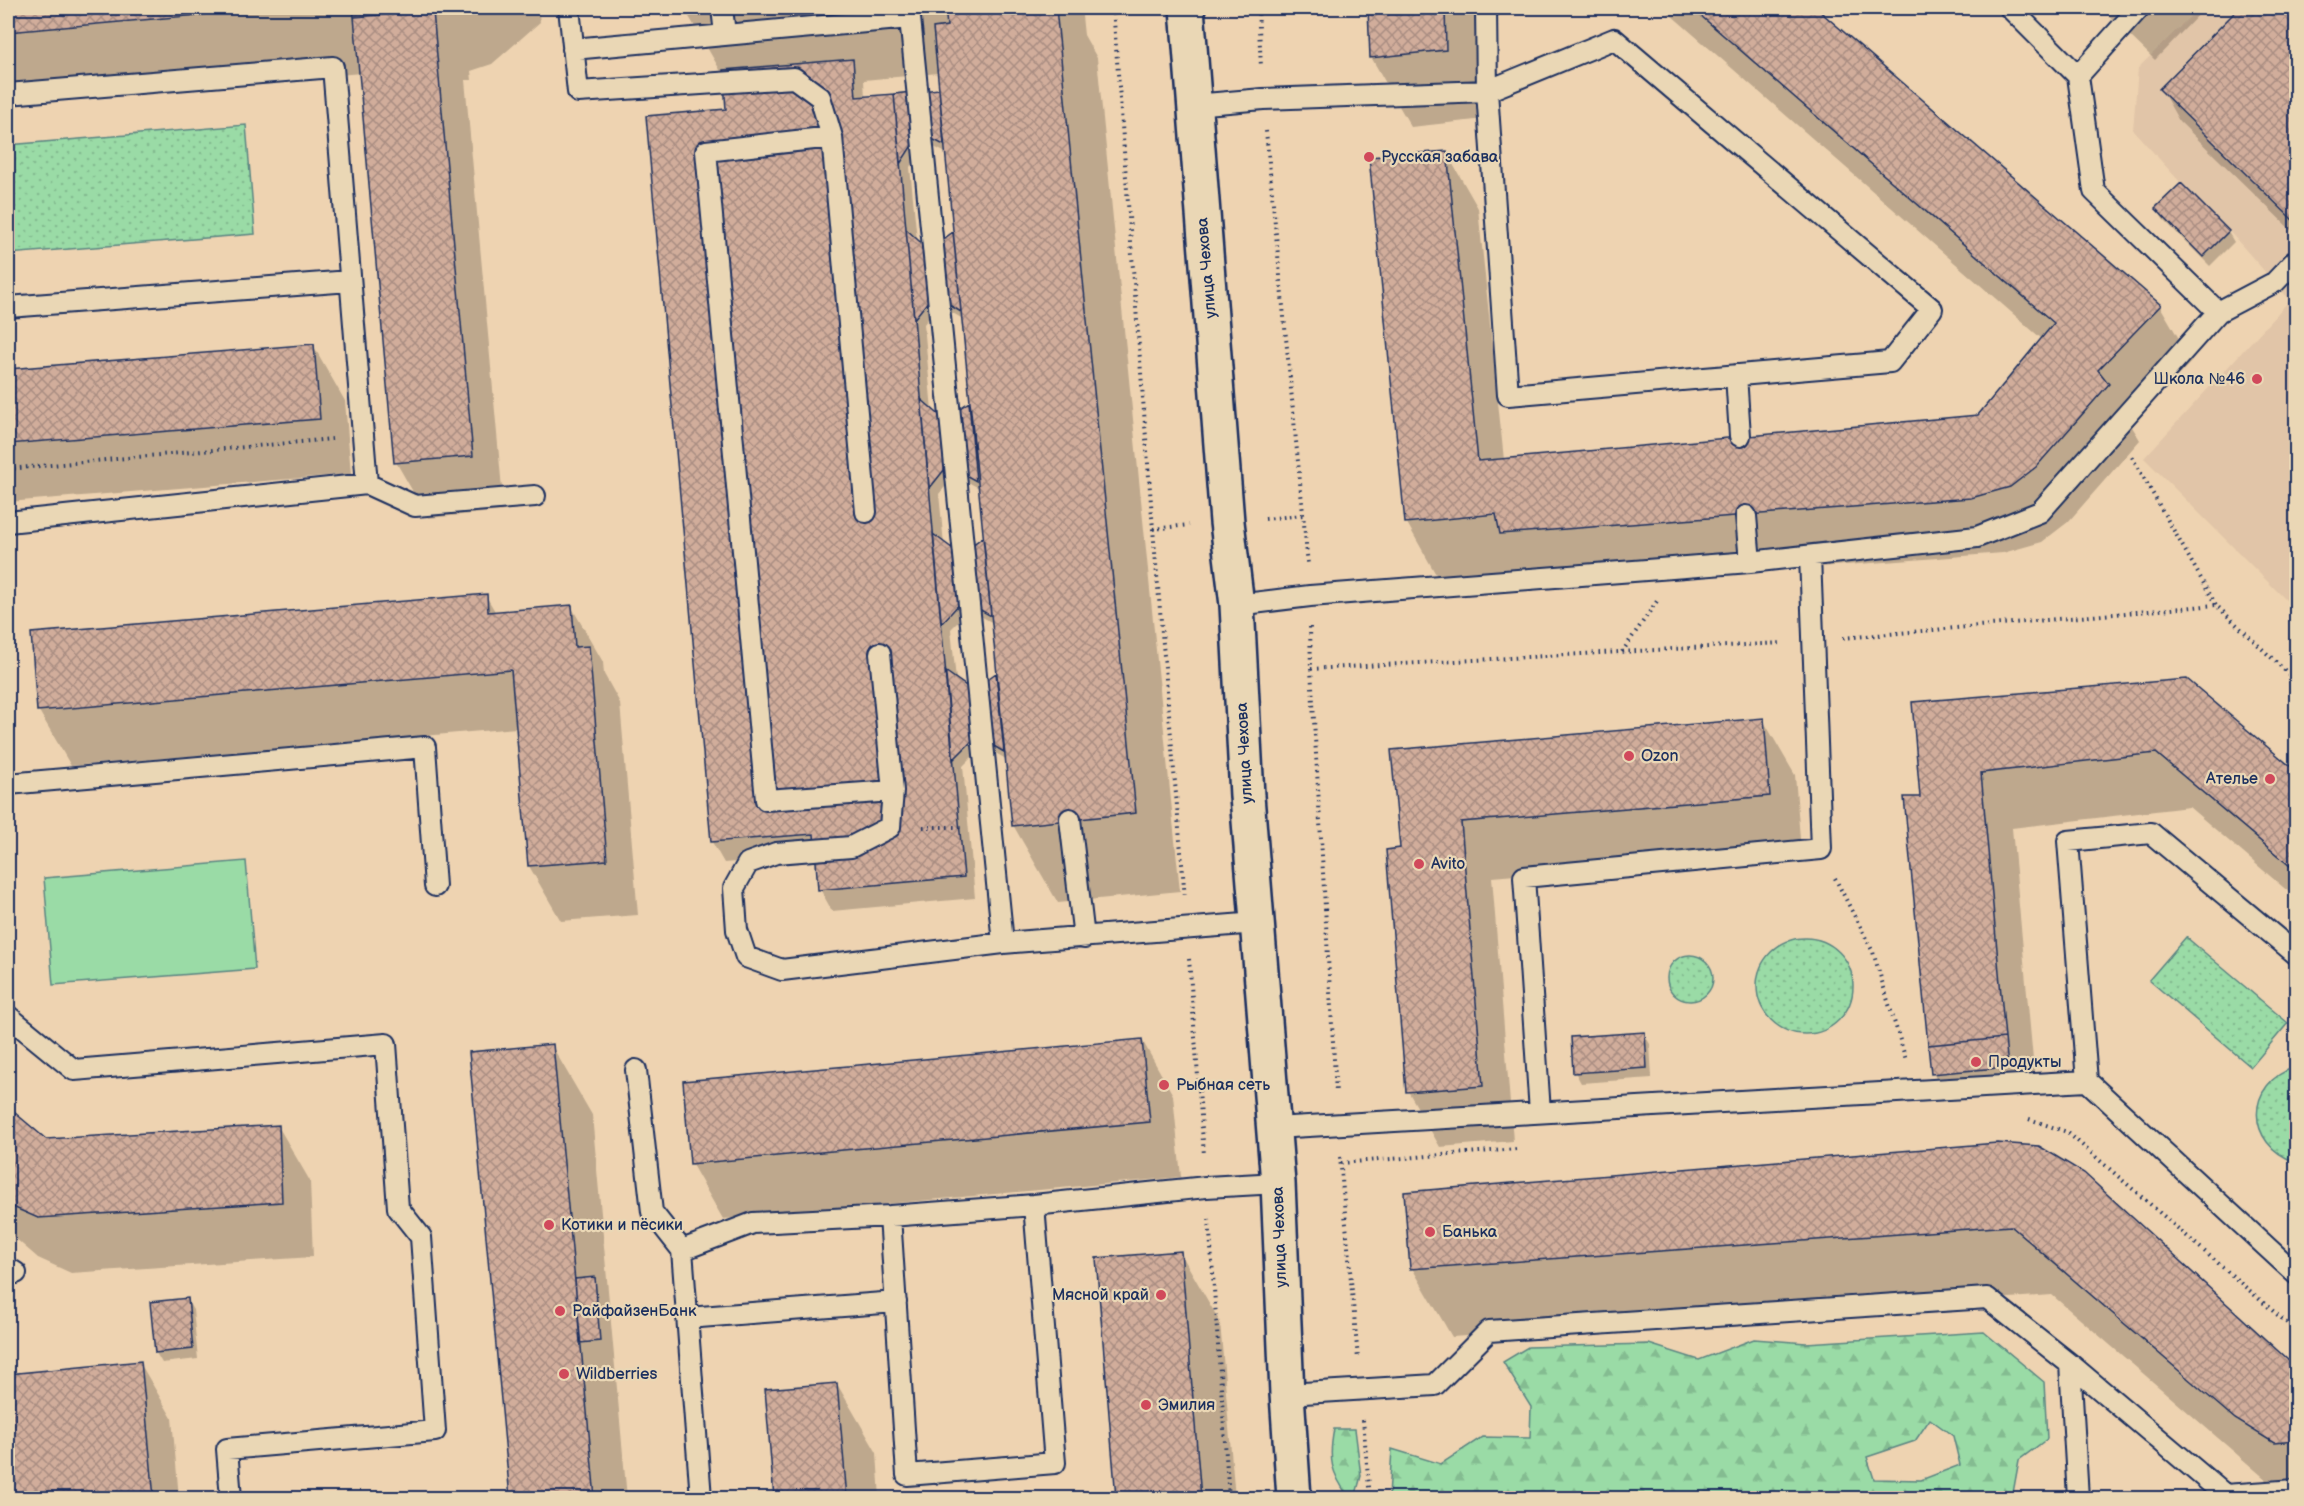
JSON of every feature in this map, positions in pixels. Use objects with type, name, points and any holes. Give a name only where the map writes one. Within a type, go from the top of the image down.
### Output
[{"type":"street","name":"улица Чехова","points":[[1187,8],[1227,522],[1237,605],[1257,923],[1278,1183],[1294,1498]]},
{"type":"lane","points":[[569,8],[578,92],[794,78],[820,97],[832,137],[866,512]]},
{"type":"lane","points":[[722,8],[725,34]]},
{"type":"lane","points":[[1194,105],[1263,99],[1486,91],[1614,39],[1932,309],[1890,362],[1508,395],[1486,91],[1486,8]]},
{"type":"lane","points":[[2010,8],[2078,76],[2094,191],[2218,312]]},
{"type":"lane","points":[[2078,76],[2139,8]]},
{"type":"lane","points":[[573,49],[910,18],[1003,943]]},
{"type":"lane","points":[[8,94],[333,67],[367,484]]},
{"type":"lane","points":[[832,137],[706,151],[766,800],[892,791]]},
{"type":"lane","points":[[1237,605],[1310,596],[1750,562],[1977,537],[2040,512],[2218,312],[2275,282],[2296,260]]},
{"type":"lane","points":[[8,307],[350,281]]},
{"type":"lane","points":[[1736,375],[1740,436]]},
{"type":"lane","points":[[8,522],[367,484],[415,506],[535,496]]},
{"type":"lane","points":[[1746,516],[1750,562]]},
{"type":"lane","points":[[1540,1112],[1524,877],[1821,849],[1810,556]]},
{"type":"lane","points":[[880,653],[892,791],[890,827],[851,847],[777,853],[748,863],[734,888],[737,930],[746,957],[782,970],[1003,943],[1257,923]]},
{"type":"lane","points":[[8,784],[425,747],[435,886]]},
{"type":"lane","points":[[1070,819],[1084,938]]},
{"type":"lane","points":[[2296,954],[2151,833],[2068,841],[2087,1081],[2296,1274]]},
{"type":"lane","points":[[8,1016],[74,1070],[386,1044],[398,1208],[421,1237],[435,1431],[227,1449],[231,1498]]},
{"type":"lane","points":[[636,1070],[652,1212],[682,1250],[701,1498]]},
{"type":"lane","points":[[1274,1128],[2087,1081]]},
{"type":"lane","points":[[682,1250],[753,1223],[890,1216],[1034,1205],[1206,1187],[1278,1183]]},
{"type":"lane","points":[[890,1216],[907,1475],[1055,1463],[1034,1205]]},
{"type":"lane","points":[[1287,1394],[1435,1385],[1490,1331],[1987,1298],[2070,1364],[2225,1495],[2296,1490]]},
{"type":"lane","points":[[687,1318],[896,1302]]},
{"type":"lane","points":[[2070,1364],[2079,1498]]},
{"type":"path","points":[[1113,8],[1153,529],[1187,929],[1229,1498]]},
{"type":"path","points":[[1258,8],[1263,99],[1310,596],[1312,681],[1337,1123],[1370,1498]]},
{"type":"path","points":[[2115,427],[2216,605]]},
{"type":"path","points":[[8,469],[363,436]]},
{"type":"path","points":[[1622,652],[1679,568]]},
{"type":"path","points":[[917,827],[936,827]]},
{"type":"path","points":[[1821,849],[1873,952],[1916,1091]]},
{"type":"path","points":[[2020,1117],[2067,1132],[2288,1324],[2296,1328]]},
{"type":"path","points":[[1341,1163],[1519,1149]]},
{"type":"shaded area","name":"Школа №46","points":[[2199,8],[2296,8],[2296,610],[2144,458],[2290,300],[2229,231],[2133,130],[2138,68]]},
{"type":"green space","points":[[246,125],[255,234],[8,254],[8,145]]},
{"type":"green space","points":[[246,861],[255,969],[53,985],[44,878]]},
{"type":"green space","points":[[2186,937],[2288,1023],[2251,1067],[2149,980]]},
{"type":"green space","points":[[1805,938],[1823,942],[1839,952],[1849,968],[1853,986],[1849,1004],[1839,1020],[1823,1030],[1805,1034],[1787,1030],[1771,1020],[1761,1004],[1757,986],[1761,968],[1771,952],[1787,942]]},
{"type":"green space","points":[[1690,955],[1706,962],[1713,978],[1706,994],[1690,1001],[1674,994],[1667,978],[1674,962]]},
{"type":"green space","points":[[2296,1067],[2296,1162],[2279,1154],[2267,1142],[2260,1129],[2257,1114],[2260,1100],[2267,1086],[2279,1075]]},
{"type":"green space","points":[[1984,1332],[2044,1382],[2047,1439],[2019,1460],[2013,1493],[1961,1496],[1959,1498],[1394,1498],[1389,1496],[1392,1449],[1441,1464],[1482,1437],[1530,1438],[1531,1407],[1503,1362],[1528,1347],[1649,1344],[1699,1360],[1754,1339],[1806,1343]],"holes":[[[1930,1419],[1953,1436],[1960,1465],[1921,1480],[1874,1479],[1867,1457],[1915,1441]]]},
{"type":"green space","points":[[1334,1429],[1355,1429],[1361,1476],[1355,1498],[1349,1498],[1338,1481],[1332,1465],[1331,1449]]},
{"type":"building","points":[[8,8],[278,8],[8,32]]},
{"type":"building","points":[[353,8],[433,8],[433,11],[354,17]]},
{"type":"building","points":[[945,8],[1056,8],[1136,813],[1012,826],[933,28],[947,26]]},
{"type":"building","points":[[1368,8],[1445,8],[1446,50],[1370,58]]},
{"type":"building","points":[[1692,8],[1816,8],[2161,305],[2098,370],[2109,384],[2036,467],[2010,487],[1971,498],[1500,534],[1496,514],[1405,523],[1369,157],[1447,151],[1478,461],[1978,415],[2054,323]]},
{"type":"building","points":[[2239,8],[2296,8],[2296,223],[2159,89]]},
{"type":"building","points":[[433,11],[473,456],[394,463],[354,17]]},
{"type":"building","points":[[853,59],[856,97],[894,94],[964,877],[818,890],[814,834],[711,842],[646,116],[726,109],[723,70]]},
{"type":"building","points":[[939,89],[944,145],[920,133],[900,164],[894,94]]},
{"type":"building","points":[[2181,183],[2229,231],[2203,257],[2155,208]]},
{"type":"building","points":[[906,229],[929,250],[953,232],[961,312],[933,295],[914,319]]},
{"type":"building","points":[[314,344],[320,419],[8,444],[8,369]]},
{"type":"building","points":[[921,399],[944,419],[969,402],[976,481],[948,465],[929,489]]},
{"type":"building","points":[[933,534],[960,554],[983,537],[991,616],[963,600],[941,624]]},
{"type":"building","points":[[487,594],[488,612],[572,605],[575,647],[589,646],[607,860],[528,866],[511,670],[37,711],[31,633]]},
{"type":"building","points":[[945,671],[972,690],[996,673],[1004,752],[977,736],[953,760]]},
{"type":"building","points":[[2187,679],[2296,771],[2296,871],[2156,753],[1981,773],[2005,1038],[1928,1045],[1904,797],[1920,797],[1912,702]]},
{"type":"building","points":[[1764,718],[1770,796],[1461,822],[1483,1086],[1406,1092],[1386,850],[1400,848],[1391,750]]},
{"type":"building","points":[[1645,1032],[1647,1068],[1573,1073],[1571,1037]]},
{"type":"building","points":[[2005,1038],[2008,1067],[1931,1074],[1928,1045]]},
{"type":"building","points":[[1142,1039],[1150,1122],[690,1164],[683,1081]]},
{"type":"building","points":[[553,1044],[595,1498],[510,1498],[469,1052]]},
{"type":"building","points":[[8,1107],[46,1139],[279,1125],[282,1202],[38,1218],[8,1205]]},
{"type":"building","points":[[1997,1143],[2039,1146],[2084,1173],[2289,1361],[2296,1360],[2296,1441],[2274,1443],[2235,1419],[2011,1226],[1410,1269],[1404,1192]]},
{"type":"building","points":[[1181,1251],[1201,1498],[1116,1498],[1096,1258]]},
{"type":"building","points":[[595,1277],[600,1341],[580,1343],[575,1279]]},
{"type":"building","points":[[188,1298],[193,1349],[155,1353],[150,1302]]},
{"type":"building","points":[[141,1361],[154,1498],[8,1498],[8,1374]]},
{"type":"building","points":[[837,1383],[847,1498],[774,1498],[765,1389]]},
{"type":"place","name":"Русская забава","points":[[1369,157]]},
{"type":"place","name":"Школа №46","points":[[2257,379]]},
{"type":"place","name":"Ozon","points":[[1629,756]]},
{"type":"place","name":"Ателье","points":[[2270,779]]},
{"type":"place","name":"Avito","points":[[1419,864]]},
{"type":"place","name":"Продукты","points":[[1976,1062]]},
{"type":"place","name":"Рыбная сеть","points":[[1164,1085]]},
{"type":"place","name":"Котики и пёсики","points":[[549,1225]]},
{"type":"place","name":"Банька","points":[[1430,1232]]},
{"type":"place","name":"Мясной край","points":[[1161,1295]]},
{"type":"place","name":"РайфайзенБанк","points":[[560,1311]]},
{"type":"place","name":"Wildberries","points":[[564,1374]]},
{"type":"place","name":"Эмилия","points":[[1146,1405]]}]
